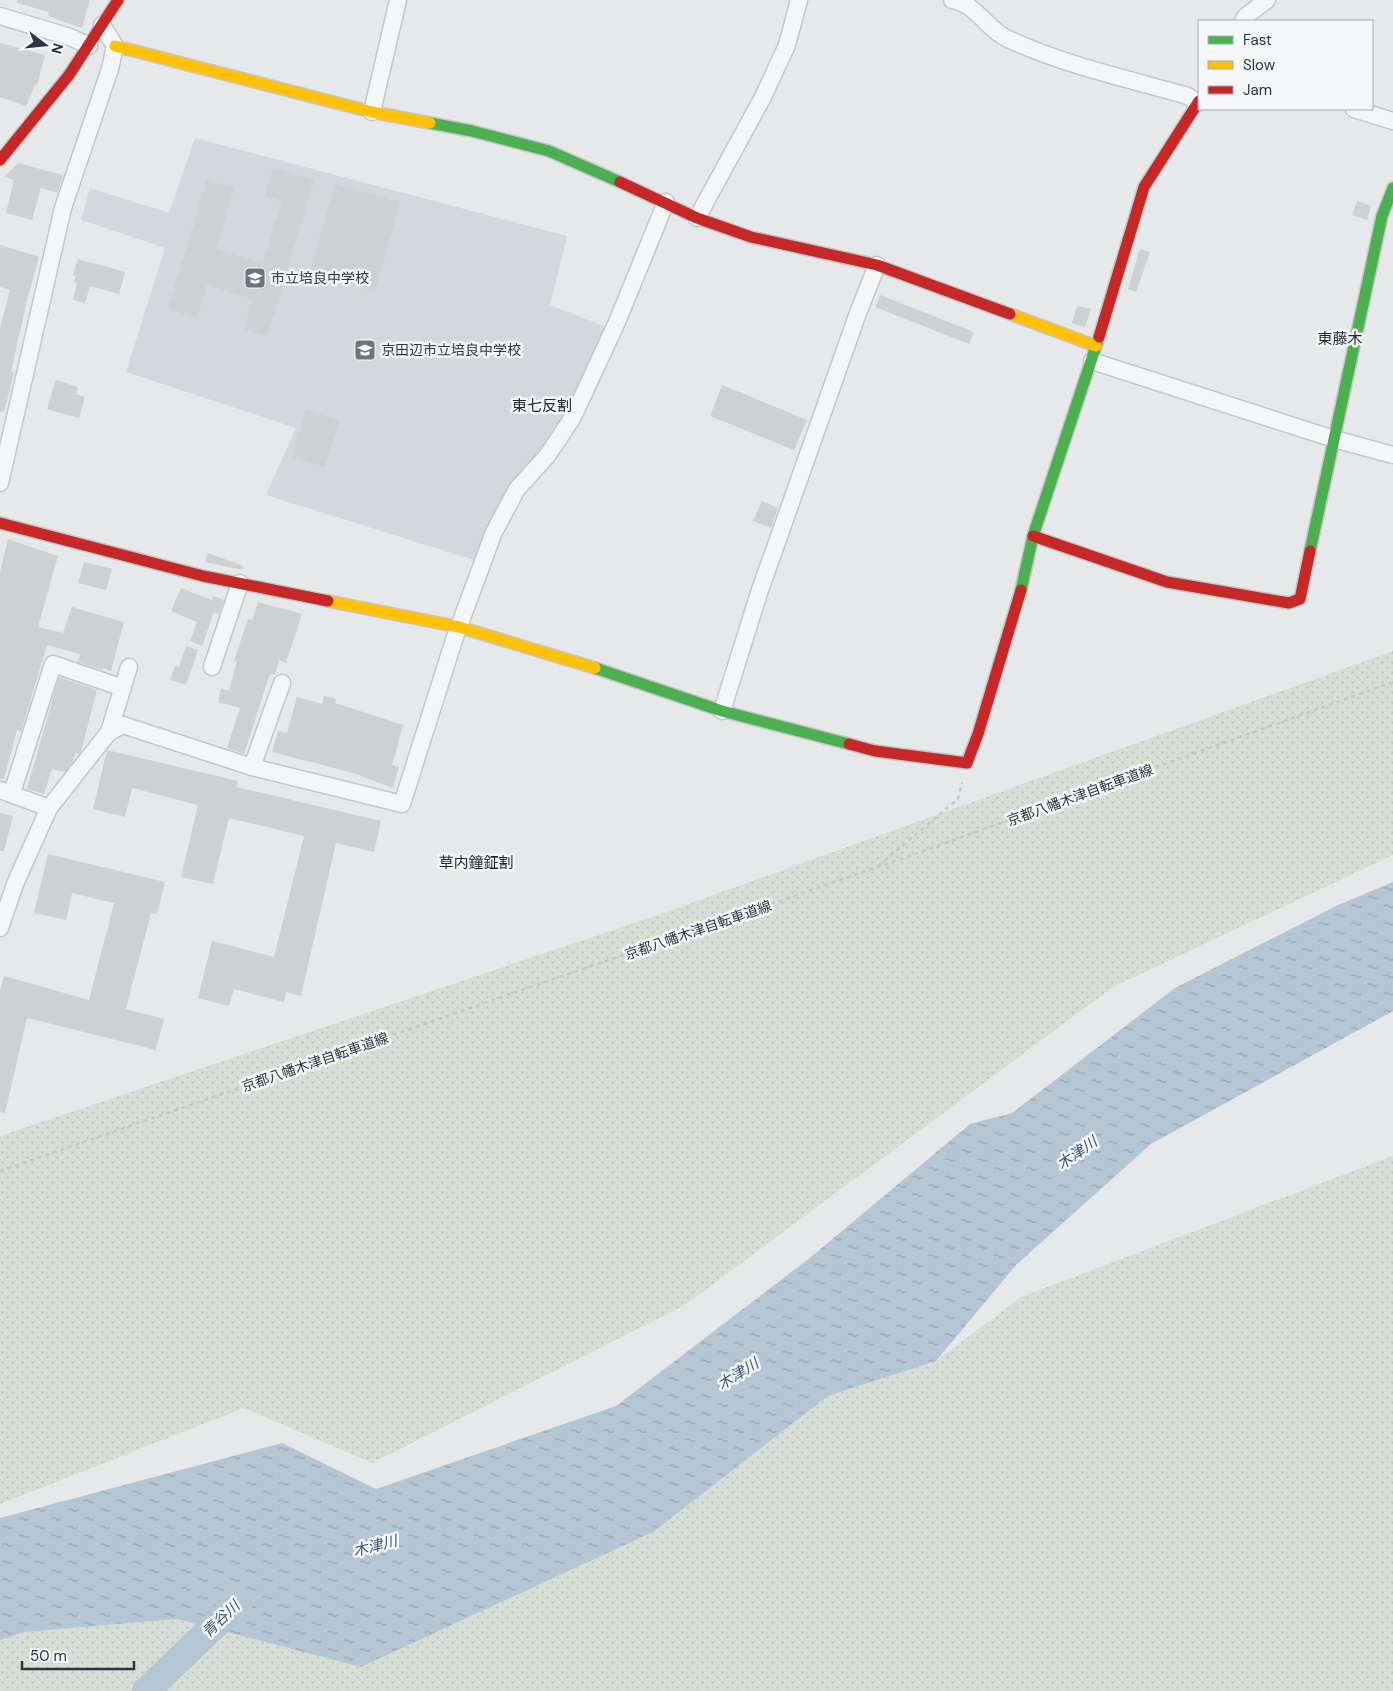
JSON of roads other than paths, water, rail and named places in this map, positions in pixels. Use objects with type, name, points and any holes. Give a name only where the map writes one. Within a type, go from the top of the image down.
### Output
[{"type":"street","points":[[0,160],[69,75],[118,0]]},
{"type":"street","points":[[372,112],[398,0]]},
{"type":"street","points":[[697,218],[763,97],[787,45],[799,0]]},
{"type":"street","points":[[952,0],[965,2],[1006,38],[1080,65],[1188,96],[1198,101]]},
{"type":"street","points":[[1244,20],[1246,16],[1267,0]]},
{"type":"street","points":[[0,16],[70,37],[89,46]]},
{"type":"street","points":[[0,483],[63,208],[110,69],[115,46],[102,24]]},
{"type":"street","points":[[115,46],[372,112],[472,131],[549,151],[666,202],[697,218],[751,237],[877,265],[1094,353],[1334,439],[1393,455]]},
{"type":"street","points":[[0,523],[203,576],[460,628],[587,665],[722,711],[875,751],[967,763],[978,734],[1028,566],[1033,536],[1094,353],[1144,187],[1156,165],[1198,103]]},
{"type":"street","points":[[1357,110],[1393,121]]},
{"type":"street","points":[[1033,536],[1167,582],[1289,603],[1300,599],[1382,216],[1393,188]]},
{"type":"street","points":[[109,732],[123,725],[252,767],[402,804],[494,532],[517,489],[547,456],[572,417],[617,322],[666,202]]},
{"type":"street","points":[[722,711],[759,593],[858,313],[877,265]]},
{"type":"street","points":[[212,667],[240,583]]},
{"type":"street","points":[[49,808],[6,792],[53,664],[123,688]]},
{"type":"street","points":[[0,928],[15,884],[49,808],[109,732],[129,667]]},
{"type":"street","points":[[252,767],[282,683]]},
{"type":"water","name":"木津川","points":[[1393,882],[1393,1011],[1151,1144],[1016,1265],[936,1361],[828,1396],[653,1532],[361,1667],[177,1619],[25,1632],[0,1640],[0,1518],[282,1443],[376,1489],[616,1406],[811,1257],[970,1124],[1012,1113],[1175,988],[1338,905]]},
{"type":"waterway","name":"青谷川","points":[[146,1691],[239,1602]]},
{"type":"place","name":"市立培良中学校","points":[[255,278]]},
{"type":"place","name":"京田辺市立培良中学校","points":[[365,350]]},
{"type":"district","name":"東藤木","points":[[1340,339]]},
{"type":"district","name":"東七反割","points":[[542,406]]},
{"type":"district","name":"草内鐘鉦割","points":[[476,863]]}]
